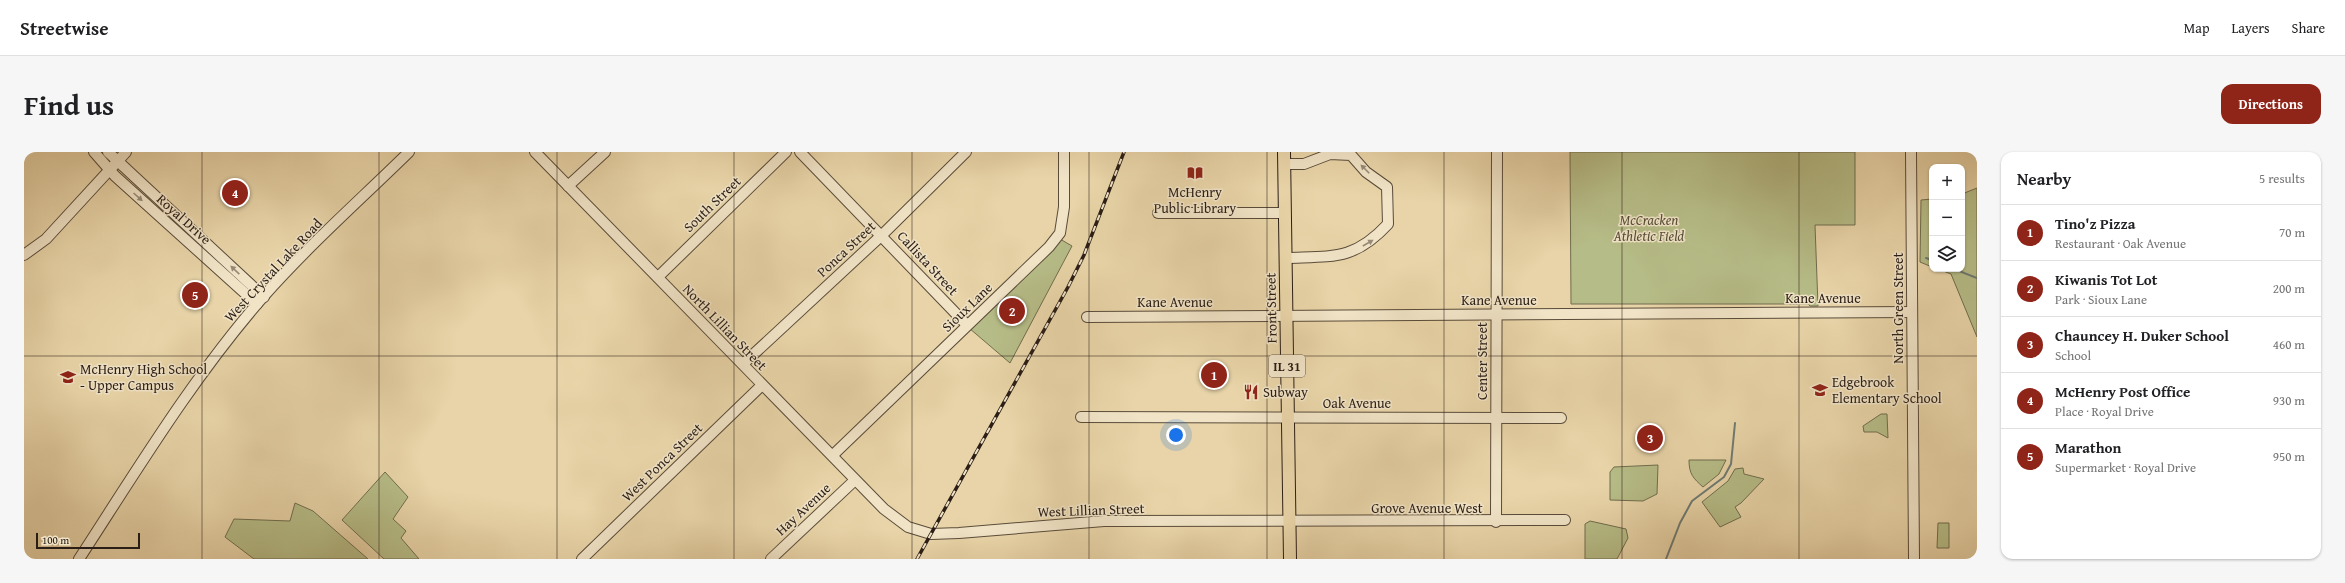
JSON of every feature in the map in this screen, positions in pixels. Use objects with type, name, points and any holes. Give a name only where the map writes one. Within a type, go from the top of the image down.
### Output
[{"type":"main road","name":"Front Street","points":[[1284,152],[1290,559]]},
{"type":"street","name":"Royal Drive","points":[[94,152],[109,170],[261,300]]},
{"type":"street","name":"Royal Drive","points":[[108,152],[261,300]]},
{"type":"street","points":[[24,255],[46,239],[126,152]]},
{"type":"street","name":"West Crystal Lake Road","points":[[79,559],[159,437],[211,364],[261,300],[314,244],[409,152]]},
{"type":"street","name":"North Lillian Street","points":[[535,152],[743,364],[762,386],[897,520]]},
{"type":"street","points":[[568,186],[605,152]]},
{"type":"street","name":"South Street","points":[[658,277],[786,152]]},
{"type":"street","name":"Callista Street","points":[[800,152],[882,235],[967,325]]},
{"type":"street","name":"Ponca Street","points":[[743,364],[882,235],[966,152]]},
{"type":"street","name":"Sioux Lane","points":[[833,455],[1049,247],[1060,233],[1064,208],[1064,152]]},
{"type":"street","name":"Center Street","points":[[1496,522],[1497,152]]},
{"type":"street","name":"North Green Street","points":[[1911,152],[1914,559]]},
{"type":"street","points":[[1284,164],[1304,164],[1330,154],[1351,155],[1366,172],[1387,187],[1388,224],[1372,241],[1343,255],[1285,258]]},
{"type":"street","points":[[1158,213],[1284,214]]},
{"type":"street","name":"Kane Avenue","points":[[1087,317],[1912,312]]},
{"type":"street","name":"West Ponca Street","points":[[582,559],[762,386]]},
{"type":"street","name":"Oak Avenue","points":[[1081,417],[1561,418]]},
{"type":"street","name":"Hay Avenue","points":[[771,559],[855,480]]},
{"type":"street","name":"West Lillian Street","points":[[897,520],[919,532],[931,534],[1104,521],[1289,522]]},
{"type":"street","name":"Grove Avenue West","points":[[1289,522],[1496,522],[1565,520]]},
{"type":"green space","name":"McCracken Athletic Field","points":[[1570,152],[1855,152],[1855,225],[1815,225],[1818,306],[1810,306],[1808,304],[1571,304]]},
{"type":"green space","points":[[1977,188],[1977,337],[1951,274],[1946,272],[1965,272],[1965,193]]},
{"type":"green space","points":[[1929,199],[1929,266],[1920,262],[1921,200]]},
{"type":"green space","points":[[1060,239],[1072,246],[1010,363],[969,328]]},
{"type":"green space","points":[[1881,414],[1887,414],[1888,438],[1877,432],[1864,432],[1863,426]]},
{"type":"green space","points":[[1689,460],[1726,460],[1719,474],[1703,487],[1692,475]]},
{"type":"green space","points":[[1658,465],[1657,494],[1643,501],[1610,500],[1610,472],[1614,467]]},
{"type":"green space","points":[[1743,468],[1744,474],[1764,479],[1741,503],[1735,507],[1741,517],[1720,527],[1702,502],[1728,481],[1735,469]]},
{"type":"green space","points":[[385,472],[408,497],[393,519],[406,531],[401,538],[419,559],[384,559],[342,520]]},
{"type":"green space","points":[[295,503],[313,511],[368,559],[254,559],[225,537],[234,519],[290,521]]},
{"type":"green space","points":[[1590,521],[1626,529],[1628,538],[1617,559],[1585,559],[1585,524]]},
{"type":"green space","points":[[1938,523],[1949,523],[1949,548],[1937,548]]},
{"type":"waterway","points":[[1962,272],[1977,278]]},
{"type":"waterway","points":[[1666,559],[1680,523],[1692,501],[1724,477],[1731,464],[1735,423]]},
{"type":"railway","points":[[917,559],[1068,287],[1084,255],[1124,152]]},
{"type":"place","name":"McHenry Public Library","points":[[1195,173]]},
{"type":"place","name":"McHenry Post Office","points":[[235,193]]},
{"type":"place","name":"Marathon","points":[[195,295]]},
{"type":"place","name":"Kiwanis Tot Lot","points":[[1012,311]]},
{"type":"place","name":"Tino'z Pizza","points":[[1214,375]]},
{"type":"place","name":"McHenry High School - Upper Campus","points":[[68,377]]},
{"type":"place","name":"Edgebrook Elementary School","points":[[1820,390]]},
{"type":"place","name":"Subway","points":[[1251,392]]},
{"type":"place","name":"Chauncey H. Duker School","points":[[1650,438]]}]
